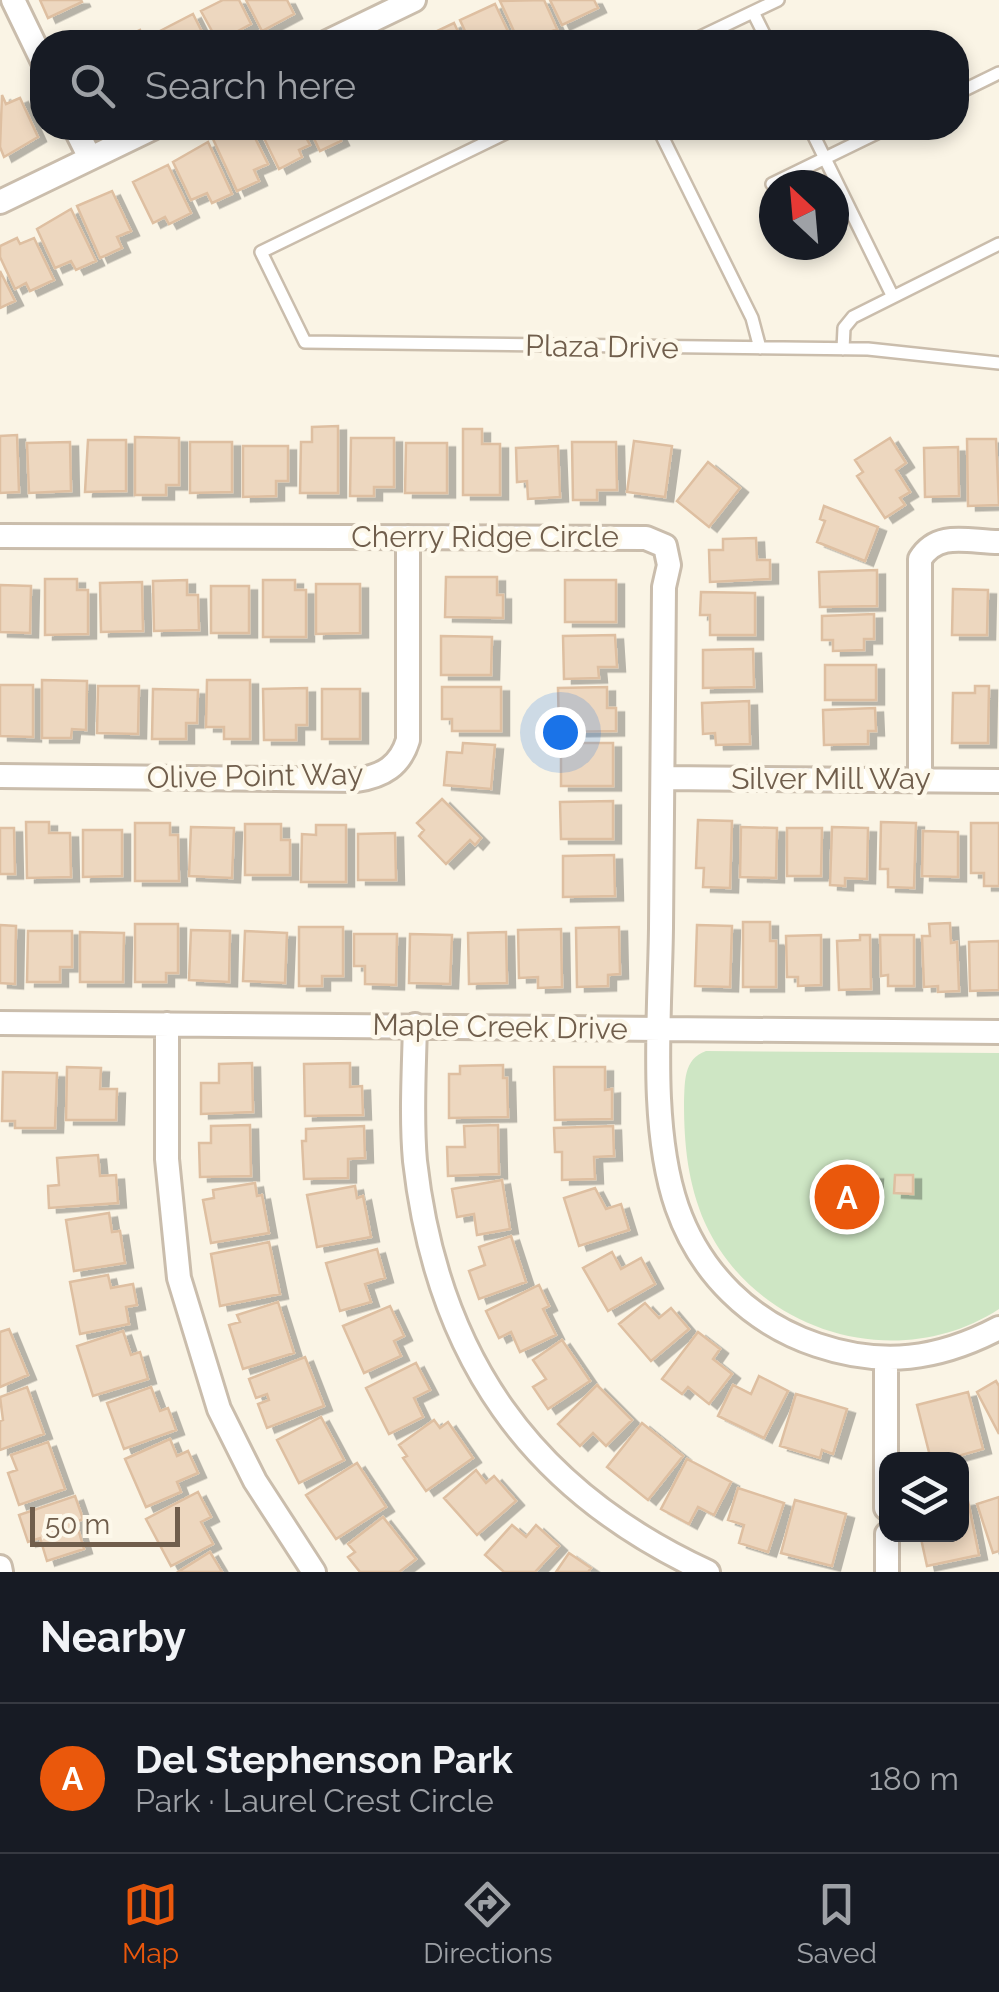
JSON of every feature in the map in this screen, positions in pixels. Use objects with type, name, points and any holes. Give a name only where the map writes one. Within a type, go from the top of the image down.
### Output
[{"type":"street","points":[[13,0],[30,35]]},
{"type":"street","points":[[352,30],[414,0]]},
{"type":"street","points":[[81,140],[90,158]]},
{"type":"street","points":[[0,202],[128,140]]},
{"type":"street","name":"Cherry Ridge Circle","points":[[0,536],[646,538],[665,546],[669,565],[664,588],[660,1029],[662,1140],[668,1174],[678,1208],[708,1268],[744,1305],[779,1330],[833,1351],[886,1360]]},
{"type":"street","name":"Olive Point Way","points":[[0,776],[357,780],[388,770],[404,753],[408,740],[408,537]]},
{"type":"street","points":[[920,779],[920,559],[938,540],[999,542]]},
{"type":"street","name":"Silver Mill Way","points":[[664,778],[999,780]]},
{"type":"street","name":"Maple Creek Drive","points":[[0,1023],[999,1032]]},
{"type":"street","points":[[167,1024],[167,1159],[179,1278],[219,1408],[255,1481],[314,1572]]},
{"type":"street","points":[[415,1025],[415,1158],[423,1213],[438,1278],[472,1358],[492,1395],[570,1487],[639,1538],[708,1572]]},
{"type":"street","points":[[886,1452],[886,1360],[960,1346],[999,1328]]},
{"type":"street","points":[[887,1542],[887,1572]]},
{"type":"lane","points":[[716,30],[778,0]]},
{"type":"lane","points":[[754,12],[762,30]]},
{"type":"lane","points":[[969,88],[999,73]]},
{"type":"lane","name":"Plaza Drive","points":[[491,140],[261,252],[304,342],[843,349],[999,363]]},
{"type":"lane","points":[[664,140],[752,318],[760,348]]},
{"type":"lane","points":[[816,140],[893,297]]},
{"type":"lane","points":[[801,170],[862,140]]},
{"type":"lane","points":[[843,349],[844,328],[854,317],[999,244]]},
{"type":"green space","points":[[706,1051],[999,1053],[999,1309],[959,1329],[917,1339],[875,1340],[833,1332],[793,1316],[758,1292],[728,1261],[705,1223],[691,1179],[685,1134],[685,1079],[689,1065]]},
{"type":"building","points":[[40,0],[81,0],[82,2],[48,18]]},
{"type":"building","points":[[223,0],[239,0],[251,24],[240,30],[211,30],[201,11]]},
{"type":"building","points":[[246,0],[287,0],[294,14],[261,30]]},
{"type":"building","points":[[544,0],[557,29],[513,30],[500,1]]},
{"type":"building","points":[[550,0],[594,0],[598,8],[562,25]]},
{"type":"building","points":[[495,4],[507,30],[465,30],[460,20]]},
{"type":"building","points":[[193,14],[201,30],[162,30]]},
{"type":"building","points":[[454,23],[457,30],[439,30]]},
{"type":"building","points":[[2,95],[6,104],[20,98],[30,120],[33,140],[4,157],[0,147]]},
{"type":"building","points":[[213,140],[256,140],[268,164],[254,170],[259,181],[237,191]]},
{"type":"building","points":[[265,140],[307,140],[310,145],[299,150],[302,157],[279,169]]},
{"type":"building","points":[[315,140],[340,140],[341,141],[320,151]]},
{"type":"building","points":[[208,142],[232,194],[212,203],[207,193],[191,200],[173,162]]},
{"type":"building","points":[[168,165],[191,213],[169,224],[165,217],[153,223],[133,182]]},
{"type":"building","points":[[112,191],[131,231],[117,237],[122,248],[100,258],[77,206]]},
{"type":"building","points":[[71,209],[96,261],[76,270],[71,261],[55,268],[37,229]]},
{"type":"building","points":[[17,238],[20,244],[34,238],[54,280],[30,291],[26,283],[15,289],[0,257],[0,246]]},
{"type":"building","points":[[0,271],[15,301],[0,308]]},
{"type":"building","points":[[338,426],[338,493],[300,493],[301,442],[312,442],[312,427]]},
{"type":"building","points":[[463,429],[482,429],[482,444],[500,444],[500,495],[463,495]]},
{"type":"building","points":[[17,435],[19,492],[0,493],[0,436]]},
{"type":"building","points":[[135,437],[179,438],[179,485],[166,485],[166,495],[135,495]]},
{"type":"building","points":[[351,438],[394,438],[394,487],[374,487],[374,496],[350,496]]},
{"type":"building","points":[[890,438],[906,463],[896,470],[910,492],[900,498],[905,505],[885,518],[857,476],[863,472],[855,460]]},
{"type":"building","points":[[967,439],[996,439],[999,505],[968,506]]},
{"type":"building","points":[[88,440],[126,440],[126,491],[85,492]]},
{"type":"building","points":[[634,441],[672,446],[665,497],[627,492]]},
{"type":"building","points":[[70,442],[71,491],[29,493],[27,443]]},
{"type":"building","points":[[190,442],[232,442],[232,492],[190,493]]},
{"type":"building","points":[[572,442],[616,442],[617,490],[597,490],[597,500],[573,500]]},
{"type":"building","points":[[406,443],[447,443],[447,493],[405,493]]},
{"type":"building","points":[[243,446],[288,446],[288,481],[276,481],[276,496],[243,497]]},
{"type":"building","points":[[558,446],[560,497],[528,499],[527,481],[517,482],[516,448]]},
{"type":"building","points":[[958,447],[959,496],[925,497],[924,448]]},
{"type":"building","points":[[708,462],[740,488],[709,527],[677,501]]},
{"type":"building","points":[[824,506],[878,527],[865,561],[817,542],[825,521],[820,519]]},
{"type":"building","points":[[756,538],[757,560],[770,560],[770,579],[710,582],[709,550],[723,550],[723,539]]},
{"type":"building","points":[[877,570],[877,606],[820,607],[819,572]]},
{"type":"building","points":[[446,577],[497,577],[497,595],[503,595],[503,618],[445,617]]},
{"type":"building","points":[[45,579],[77,579],[77,590],[88,590],[88,634],[45,635]]},
{"type":"building","points":[[187,580],[187,595],[198,595],[199,630],[154,631],[153,581]]},
{"type":"building","points":[[263,580],[295,580],[295,590],[306,590],[306,637],[263,637]]},
{"type":"building","points":[[565,580],[616,580],[616,622],[565,622]]},
{"type":"building","points":[[142,582],[143,631],[101,632],[100,583]]},
{"type":"building","points":[[316,584],[360,584],[360,633],[316,634]]},
{"type":"building","points":[[0,585],[31,586],[30,633],[0,632]]},
{"type":"building","points":[[211,586],[249,586],[249,633],[211,633]]},
{"type":"building","points":[[953,589],[988,590],[987,635],[952,635]]},
{"type":"building","points":[[701,592],[755,593],[755,635],[710,635],[710,615],[700,615]]},
{"type":"building","points":[[874,614],[874,639],[864,639],[864,650],[833,651],[833,640],[822,640],[822,616]]},
{"type":"building","points":[[615,635],[617,667],[598,667],[599,678],[564,679],[563,636]]},
{"type":"building","points":[[441,636],[492,637],[491,675],[441,675]]},
{"type":"building","points":[[753,649],[754,687],[703,688],[703,650]]},
{"type":"building","points":[[825,665],[876,665],[876,700],[825,700]]},
{"type":"building","points":[[42,680],[87,681],[86,730],[72,729],[71,738],[42,738]]},
{"type":"building","points":[[207,680],[250,680],[250,739],[224,739],[224,727],[206,727]]},
{"type":"building","points":[[0,685],[33,685],[33,737],[0,736]]},
{"type":"building","points":[[98,686],[139,686],[138,734],[97,733]]},
{"type":"building","points":[[975,686],[989,686],[988,743],[952,743],[953,693],[975,693]]},
{"type":"building","points":[[442,687],[501,687],[501,731],[452,731],[452,719],[442,719]]},
{"type":"building","points":[[607,687],[607,708],[616,708],[616,731],[559,732],[558,688]]},
{"type":"building","points":[[307,688],[307,725],[296,725],[296,740],[264,740],[263,689]]},
{"type":"building","points":[[153,689],[198,690],[197,723],[186,723],[186,739],[152,739]]},
{"type":"building","points":[[322,689],[360,689],[360,739],[322,739]]},
{"type":"building","points":[[749,701],[750,744],[716,745],[715,733],[703,734],[702,703]]},
{"type":"building","points":[[875,708],[876,731],[868,731],[868,744],[824,745],[823,710]]},
{"type":"building","points":[[463,743],[495,745],[491,789],[444,785],[447,752],[462,753]]},
{"type":"building","points":[[561,743],[613,743],[613,786],[561,786]]},
{"type":"building","points":[[442,799],[481,838],[475,845],[470,840],[446,864],[419,836],[424,830],[417,823]]},
{"type":"building","points":[[613,801],[613,839],[561,839],[560,802]]},
{"type":"building","points":[[698,820],[732,821],[730,888],[703,887],[704,868],[696,868]]},
{"type":"building","points":[[26,822],[49,822],[49,833],[70,833],[71,877],[27,878]]},
{"type":"building","points":[[881,822],[916,823],[914,888],[888,887],[888,869],[880,869]]},
{"type":"building","points":[[135,823],[170,823],[170,835],[178,835],[179,881],[135,881]]},
{"type":"building","points":[[971,823],[999,823],[999,886],[984,886],[984,873],[971,873]]},
{"type":"building","points":[[245,824],[281,824],[281,840],[290,840],[290,875],[245,875]]},
{"type":"building","points":[[316,825],[346,825],[346,882],[301,882],[302,834],[316,835]]},
{"type":"building","points":[[191,827],[234,828],[232,878],[189,876]]},
{"type":"building","points":[[741,827],[777,828],[776,878],[740,877]]},
{"type":"building","points":[[832,827],[868,828],[867,879],[845,878],[845,886],[830,885]]},
{"type":"building","points":[[0,828],[14,828],[15,874],[0,874]]},
{"type":"building","points":[[787,828],[822,828],[821,876],[787,876]]},
{"type":"building","points":[[83,830],[122,830],[122,876],[83,877]]},
{"type":"building","points":[[923,831],[958,832],[958,877],[922,876]]},
{"type":"building","points":[[395,833],[396,880],[358,880],[358,834]]},
{"type":"building","points":[[614,855],[615,896],[563,897],[563,856]]},
{"type":"building","points":[[743,922],[770,922],[770,941],[776,941],[776,987],[743,987]]},
{"type":"building","points":[[950,923],[951,943],[957,942],[959,991],[938,992],[938,986],[924,987],[922,936],[930,936],[929,924]]},
{"type":"building","points":[[135,924],[178,924],[178,973],[166,973],[166,982],[135,982]]},
{"type":"building","points":[[0,925],[16,926],[15,984],[0,983]]},
{"type":"building","points":[[697,925],[732,926],[730,987],[695,986]]},
{"type":"building","points":[[299,927],[343,927],[343,976],[322,976],[322,986],[299,986]]},
{"type":"building","points":[[619,927],[620,974],[608,975],[608,986],[577,987],[576,928]]},
{"type":"building","points":[[561,929],[562,987],[538,988],[538,977],[519,978],[518,930]]},
{"type":"building","points":[[191,930],[230,931],[229,982],[189,980]]},
{"type":"building","points":[[28,931],[72,931],[72,967],[60,967],[60,982],[27,982]]},
{"type":"building","points":[[245,931],[287,933],[285,983],[243,981]]},
{"type":"building","points":[[80,932],[124,933],[123,982],[80,982]]},
{"type":"building","points":[[506,932],[507,983],[469,984],[468,933]]},
{"type":"building","points":[[354,934],[397,934],[396,985],[365,984],[365,966],[354,966]]},
{"type":"building","points":[[410,934],[452,935],[450,984],[409,983]]},
{"type":"building","points":[[821,935],[821,985],[798,986],[798,977],[787,977],[786,936]]},
{"type":"building","points":[[860,935],[870,935],[871,989],[839,990],[837,941],[860,940]]},
{"type":"building","points":[[880,935],[914,935],[914,986],[888,986],[888,975],[881,976]]},
{"type":"building","points":[[999,941],[999,990],[970,991],[969,942]]},
{"type":"building","points":[[252,1063],[253,1112],[201,1114],[201,1083],[219,1083],[219,1064]]},
{"type":"building","points":[[350,1063],[350,1087],[362,1086],[363,1115],[305,1116],[304,1064]]},
{"type":"building","points":[[503,1065],[508,1117],[449,1118],[449,1074],[460,1074],[460,1066]]},
{"type":"building","points":[[67,1067],[101,1068],[100,1089],[117,1089],[116,1120],[66,1120]]},
{"type":"building","points":[[554,1067],[605,1067],[605,1090],[612,1089],[612,1119],[555,1120]]},
{"type":"building","points":[[3,1072],[57,1073],[55,1128],[15,1128],[15,1121],[2,1121]]},
{"type":"building","points":[[250,1125],[251,1176],[200,1177],[199,1143],[211,1143],[211,1126]]},
{"type":"building","points":[[498,1125],[499,1174],[448,1176],[447,1147],[465,1147],[464,1126]]},
{"type":"building","points":[[364,1126],[365,1158],[348,1159],[348,1178],[304,1179],[302,1141],[306,1141],[306,1129]]},
{"type":"building","points":[[613,1126],[614,1156],[594,1157],[595,1179],[562,1180],[562,1152],[555,1152],[554,1128]]},
{"type":"building","points":[[98,1155],[100,1176],[116,1175],[118,1203],[49,1208],[48,1186],[59,1185],[57,1158]]},
{"type":"building","points":[[856,1175],[875,1175],[874,1193],[856,1193]]},
{"type":"building","points":[[895,1175],[913,1175],[913,1194],[894,1193]]},
{"type":"building","points":[[502,1180],[510,1229],[477,1235],[474,1214],[457,1217],[452,1189]]},
{"type":"building","points":[[255,1183],[257,1196],[262,1195],[269,1233],[211,1243],[203,1200],[214,1198],[213,1190]]},
{"type":"building","points":[[355,1186],[357,1198],[363,1196],[371,1237],[317,1247],[307,1195]]},
{"type":"building","points":[[595,1188],[606,1209],[621,1204],[629,1230],[579,1246],[564,1198]]},
{"type":"building","points":[[109,1213],[112,1232],[120,1231],[125,1263],[74,1271],[66,1220]]},
{"type":"building","points":[[511,1236],[526,1282],[479,1299],[469,1271],[485,1265],[479,1247]]},
{"type":"building","points":[[269,1242],[280,1294],[220,1306],[211,1254]]},
{"type":"building","points":[[377,1249],[385,1278],[365,1284],[371,1302],[340,1311],[326,1263]]},
{"type":"building","points":[[612,1252],[621,1269],[641,1258],[655,1284],[608,1311],[583,1268]]},
{"type":"building","points":[[108,1275],[111,1288],[133,1284],[137,1305],[126,1307],[129,1324],[80,1334],[70,1282]]},
{"type":"building","points":[[539,1285],[549,1306],[543,1309],[556,1335],[520,1352],[511,1332],[499,1338],[486,1311]]},
{"type":"building","points":[[278,1302],[294,1353],[243,1369],[229,1325],[240,1322],[237,1315]]},
{"type":"building","points":[[645,1303],[659,1318],[671,1308],[689,1329],[651,1361],[619,1324]]},
{"type":"building","points":[[390,1306],[404,1336],[394,1341],[401,1356],[364,1373],[343,1326]]},
{"type":"building","points":[[9,1329],[28,1375],[0,1387],[0,1332]]},
{"type":"building","points":[[123,1331],[131,1355],[140,1352],[148,1379],[93,1396],[77,1346]]},
{"type":"building","points":[[698,1332],[720,1349],[713,1359],[732,1374],[709,1404],[688,1387],[682,1394],[662,1379]]},
{"type":"building","points":[[562,1340],[590,1381],[548,1409],[533,1387],[546,1379],[533,1360]]},
{"type":"building","points":[[305,1357],[324,1406],[267,1428],[258,1404],[269,1400],[267,1394],[256,1398],[249,1379]]},
{"type":"building","points":[[416,1363],[430,1390],[414,1398],[423,1417],[389,1434],[366,1388]]},
{"type":"building","points":[[759,1376],[788,1391],[764,1438],[718,1416],[733,1385],[751,1394]]},
{"type":"building","points":[[996,1381],[999,1386],[999,1434],[977,1392]]},
{"type":"building","points":[[597,1385],[632,1420],[606,1446],[593,1433],[580,1446],[558,1424]]},
{"type":"building","points":[[27,1387],[44,1434],[0,1450],[0,1397]]},
{"type":"building","points":[[151,1387],[160,1411],[168,1408],[176,1430],[124,1449],[107,1403]]},
{"type":"building","points":[[968,1392],[983,1449],[969,1453],[929,1452],[917,1405]]},
{"type":"building","points":[[796,1394],[847,1409],[833,1454],[822,1450],[820,1458],[780,1446]]},
{"type":"building","points":[[321,1417],[344,1460],[299,1483],[277,1440]]},
{"type":"building","points":[[434,1420],[440,1428],[448,1422],[473,1458],[426,1491],[403,1458],[407,1456],[399,1445]]},
{"type":"building","points":[[642,1423],[683,1456],[648,1500],[607,1467]]},
{"type":"building","points":[[170,1439],[177,1456],[188,1451],[198,1473],[177,1482],[181,1492],[146,1507],[125,1459]]},
{"type":"building","points":[[48,1442],[65,1489],[19,1505],[8,1473],[17,1470],[11,1455]]},
{"type":"building","points":[[687,1459],[731,1482],[714,1515],[698,1507],[689,1524],[661,1509]]},
{"type":"building","points":[[357,1463],[386,1507],[336,1539],[306,1495]]},
{"type":"building","points":[[476,1470],[486,1483],[494,1476],[516,1501],[477,1535],[444,1498]]},
{"type":"building","points":[[738,1488],[784,1503],[768,1552],[739,1543],[744,1525],[728,1520]]},
{"type":"building","points":[[198,1492],[211,1517],[201,1522],[213,1544],[171,1566],[146,1519]]},
{"type":"building","points":[[75,1496],[83,1519],[76,1522],[84,1549],[47,1561],[40,1538],[28,1542],[19,1515]]},
{"type":"building","points":[[999,1497],[999,1551],[993,1553],[977,1504]]},
{"type":"building","points":[[795,1500],[846,1514],[832,1566],[781,1553]]},
{"type":"building","points":[[969,1506],[979,1555],[927,1566],[922,1542],[969,1542]]},
{"type":"building","points":[[383,1517],[416,1559],[399,1572],[360,1572],[348,1557],[355,1552],[348,1544]]},
{"type":"building","points":[[512,1525],[526,1537],[536,1525],[559,1546],[535,1572],[504,1572],[485,1555]]},
{"type":"building","points":[[210,1552],[222,1572],[178,1572]]},
{"type":"building","points":[[569,1553],[591,1568],[588,1572],[556,1572]]},
{"type":"place","name":"Del Stephenson Park","points":[[847,1197]]}]
